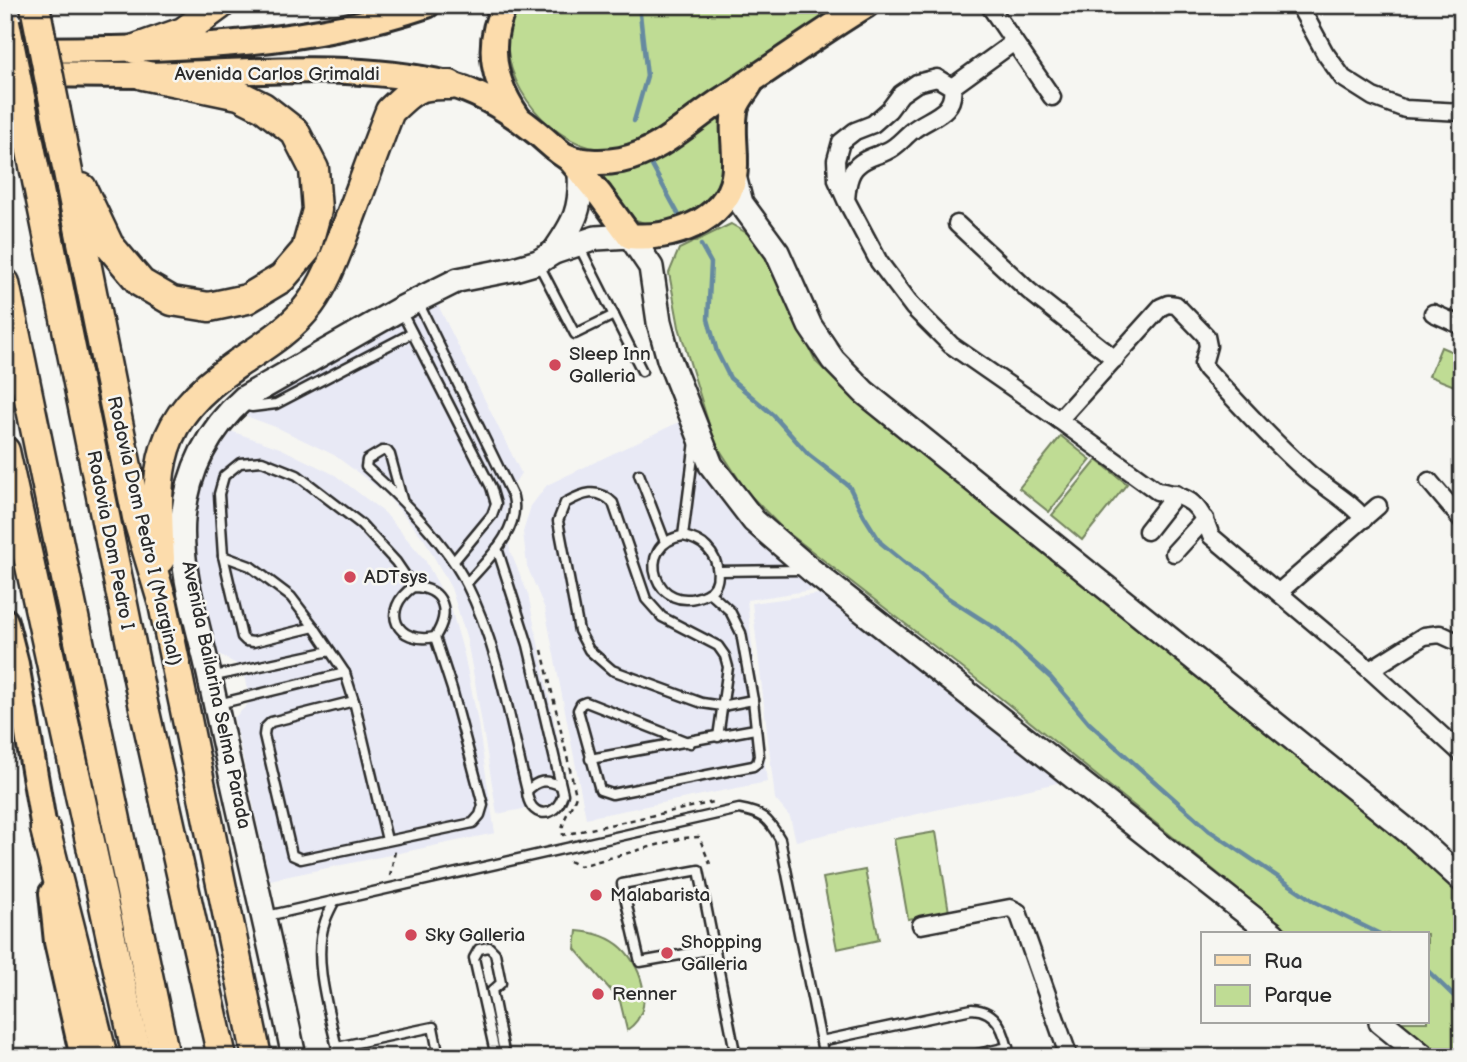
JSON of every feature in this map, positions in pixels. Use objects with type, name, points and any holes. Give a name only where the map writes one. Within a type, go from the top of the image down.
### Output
[{"type":"highway","name":"Rodovia Dom Pedro I (Marginal)","points":[[35,5],[137,517],[163,604],[257,1057]]},
{"type":"highway","points":[[139,62],[220,5]]},
{"type":"highway","name":"Rodovia Dom Pedro I","points":[[5,22],[143,703],[222,1057]]},
{"type":"highway","points":[[64,153],[109,245],[141,283],[172,302],[209,307],[247,299],[282,278],[306,250],[317,211],[314,169],[295,132],[262,107],[239,95],[139,62]]},
{"type":"highway","points":[[163,604],[157,496],[160,465],[167,440],[188,406],[217,377],[295,323],[313,300],[331,267],[390,111],[408,94],[426,85],[450,85]]},
{"type":"highway","points":[[5,283],[165,1057]]},
{"type":"highway","points":[[5,451],[137,1057]]},
{"type":"highway","points":[[45,829],[103,1057]]},
{"type":"main road","name":"Avenida Carlos Grimaldi","points":[[5,74],[139,62],[229,45],[303,37],[381,21],[427,5]]},
{"type":"main road","points":[[505,5],[494,35],[493,53],[499,83],[518,118]]},
{"type":"main road","points":[[574,164],[622,160],[657,147],[848,13],[866,5]]},
{"type":"main road","name":"Avenida Carlos Grimaldi","points":[[5,50],[251,70],[379,72],[450,85],[478,96],[518,118],[574,164],[631,236]]},
{"type":"main road","points":[[631,236],[650,238],[671,234],[691,227],[717,207],[730,190],[734,176],[736,107],[750,84]]},
{"type":"main road","points":[[5,621],[16,664],[45,829],[57,943],[83,1057]]},
{"type":"street","points":[[989,5],[1052,97]]},
{"type":"street","points":[[1299,5],[1325,53],[1343,78],[1373,97],[1405,109],[1462,112]]},
{"type":"street","points":[[953,87],[1014,42]]},
{"type":"street","points":[[953,87],[937,78],[918,83],[901,94],[873,124],[855,131],[841,142],[836,160],[837,180],[846,200],[879,262],[913,307],[951,345],[1157,491],[1176,494],[1194,502],[1205,519],[1211,536],[1370,670],[1462,754]]},
{"type":"street","points":[[846,200],[848,182],[855,166],[893,148],[911,132],[940,115],[951,105],[953,87]]},
{"type":"street","points":[[546,257],[572,227],[580,207],[574,164]]},
{"type":"street","points":[[734,176],[741,203],[777,252],[810,326],[833,360],[864,392],[1415,837],[1462,880]]},
{"type":"street","points":[[957,224],[1028,291],[1115,359]]},
{"type":"street","points":[[631,236],[651,267],[659,322],[669,359],[711,465],[754,521],[811,570],[1270,932]]},
{"type":"street","name":"Avenida Bailarina Selma Parada","points":[[294,1057],[265,916],[186,569],[183,520],[188,487],[196,461],[210,437],[237,404],[408,305],[458,280],[546,257],[596,238],[631,236]]},
{"type":"street","points":[[1059,420],[1161,307],[1176,305],[1206,335],[1208,346],[1203,364],[1206,369],[1286,453],[1314,478],[1356,508],[1364,519]]},
{"type":"street","points":[[1433,313],[1462,326]]},
{"type":"street","points":[[1429,481],[1462,520]]},
{"type":"street","points":[[1147,531],[1176,494]]},
{"type":"street","points":[[1279,592],[1378,506]]},
{"type":"street","points":[[1174,553],[1205,519]]},
{"type":"street","points":[[1370,670],[1424,636],[1440,634],[1461,644]]},
{"type":"street","points":[[921,925],[1010,908],[1018,912],[1069,1057]]},
{"type":"street","points":[[1383,1024],[1424,1057]]},
{"type":"lane","points":[[578,244],[642,370]]},
{"type":"lane","points":[[546,257],[575,334],[614,314]]},
{"type":"lane","points":[[408,305],[412,333],[491,486],[496,504],[492,515],[454,561]]},
{"type":"lane","points":[[408,305],[513,497],[516,508],[513,522],[498,548],[467,583]]},
{"type":"lane","points":[[237,404],[252,407],[276,404],[412,333]]},
{"type":"lane","points":[[683,536],[697,432]]},
{"type":"lane","points":[[402,499],[390,455],[382,451],[367,460],[366,467],[402,499],[454,561],[467,583],[481,615],[493,654],[528,801],[533,809],[543,813],[553,811],[560,804],[563,794],[528,645],[498,548]]},
{"type":"lane","points":[[314,627],[253,642],[242,637],[223,556],[219,494],[224,476],[240,463],[262,461],[297,475],[361,524],[396,562],[413,587]]},
{"type":"lane","points":[[639,474],[665,542]]},
{"type":"lane","points":[[718,737],[722,706],[728,667],[725,656],[718,646],[662,617],[646,599],[613,503],[606,496],[597,492],[580,495],[565,503],[558,521],[579,631],[589,650],[612,670],[702,703],[722,706],[753,700]]},
{"type":"lane","points":[[683,536],[696,539],[707,547],[719,571],[710,593],[695,599],[677,599],[662,589],[654,574],[655,557],[665,542],[683,536]]},
{"type":"lane","points":[[223,556],[250,566],[291,597],[345,673],[387,840]]},
{"type":"lane","points":[[719,571],[811,570]]},
{"type":"lane","points":[[413,587],[427,588],[439,596],[444,610],[443,624],[435,637],[420,640],[406,635],[397,624],[395,609],[401,596],[413,587]]},
{"type":"lane","points":[[690,743],[586,702],[581,704],[578,710],[600,790],[612,794],[757,763],[759,756],[753,700],[741,633],[730,611],[710,593]]},
{"type":"lane","points":[[354,701],[271,722],[265,727],[264,735],[295,859],[473,823],[480,815],[483,805],[435,637]]},
{"type":"lane","points":[[209,677],[330,651]]},
{"type":"lane","points":[[215,705],[345,673]]},
{"type":"lane","points":[[590,759],[690,743],[755,729]]},
{"type":"lane","points":[[527,791],[536,782],[548,780],[559,785]]},
{"type":"lane","points":[[265,916],[739,810],[758,813],[772,824],[780,839],[824,1057]]},
{"type":"lane","points":[[714,949],[640,962],[622,884],[699,870],[736,1057]]},
{"type":"lane","points":[[334,902],[324,924],[321,954],[322,974],[339,1057]]},
{"type":"lane","points":[[496,1057],[474,958],[479,948],[489,947],[495,953],[501,984],[492,991],[505,1057]]},
{"type":"lane","points":[[821,1041],[972,1009],[983,1009],[992,1014],[999,1023],[1010,1057]]},
{"type":"lane","points":[[337,1047],[433,1027],[439,1057]]},
{"type":"lane","points":[[964,1057],[1008,1047]]},
{"type":"path","points":[[563,835],[596,827]]},
{"type":"path","points":[[569,861],[580,866],[683,838],[699,837],[711,867]]},
{"type":"path","points":[[387,889],[397,839]]},
{"type":"path","points":[[5,1030],[10,1057]]},
{"type":"shaded area","points":[[432,293],[521,473],[511,489],[506,511],[510,551],[528,594],[570,800],[497,814],[466,636],[451,588],[424,539],[384,492],[334,455],[278,428],[222,407]]},
{"type":"shaded area","points":[[681,421],[702,469],[747,531],[819,589],[747,600],[767,782],[586,818],[545,609],[527,566],[523,532],[531,506],[547,485]]},
{"type":"shaded area","points":[[222,428],[280,448],[335,475],[385,513],[425,560],[451,608],[464,654],[495,833],[270,880],[234,718],[250,702],[243,668],[217,653],[195,571],[186,519]]},
{"type":"shaded area","points":[[827,593],[1066,781],[796,841],[790,817],[775,799],[752,603]]},
{"type":"green space","points":[[517,5],[842,5],[653,140],[606,149],[589,147],[569,139],[534,110],[521,91],[512,70],[508,48],[509,26]]},
{"type":"green space","points":[[732,100],[726,171],[714,196],[693,216],[649,225],[630,217],[596,168]]},
{"type":"green space","points":[[731,224],[757,239],[816,362],[864,408],[1317,774],[1418,852],[1462,897],[1462,1057],[1444,1057],[1403,1024],[1428,1024],[1428,932],[1291,932],[993,692],[782,528],[747,492],[714,441],[679,327],[669,273],[679,249]]},
{"type":"green space","points":[[1441,347],[1462,356],[1462,389],[1429,376]]},
{"type":"green space","points":[[1061,436],[1091,460],[1049,512],[1019,488]]},
{"type":"green space","points":[[1097,460],[1127,484],[1082,540],[1052,515]]},
{"type":"green space","points":[[936,832],[949,912],[908,919],[894,839]]},
{"type":"green space","points":[[865,870],[879,940],[837,949],[823,878]]},
{"type":"green space","points":[[577,931],[612,941],[622,948],[636,967],[641,978],[644,1001],[636,1022],[627,1030],[620,1001],[575,949]]},
{"type":"waterway","points":[[634,121],[647,76],[639,5]]},
{"type":"waterway","points":[[651,164],[680,217]]},
{"type":"waterway","points":[[701,245],[711,263],[708,319],[717,352],[730,378],[773,415],[808,454],[849,486],[881,543],[948,598],[998,630],[1051,678],[1089,723],[1210,831],[1315,902],[1376,932]]},
{"type":"waterway","points":[[1428,971],[1462,1004]]},
{"type":"place","name":"Sleep Inn Galleria","points":[[555,365]]},
{"type":"place","name":"ADTsys","points":[[350,577]]},
{"type":"place","name":"Malabarista","points":[[596,895]]},
{"type":"place","name":"Sky Galleria","points":[[411,935]]},
{"type":"place","name":"Shopping Galleria","points":[[667,953]]},
{"type":"place","name":"Renner","points":[[598,994]]}]
